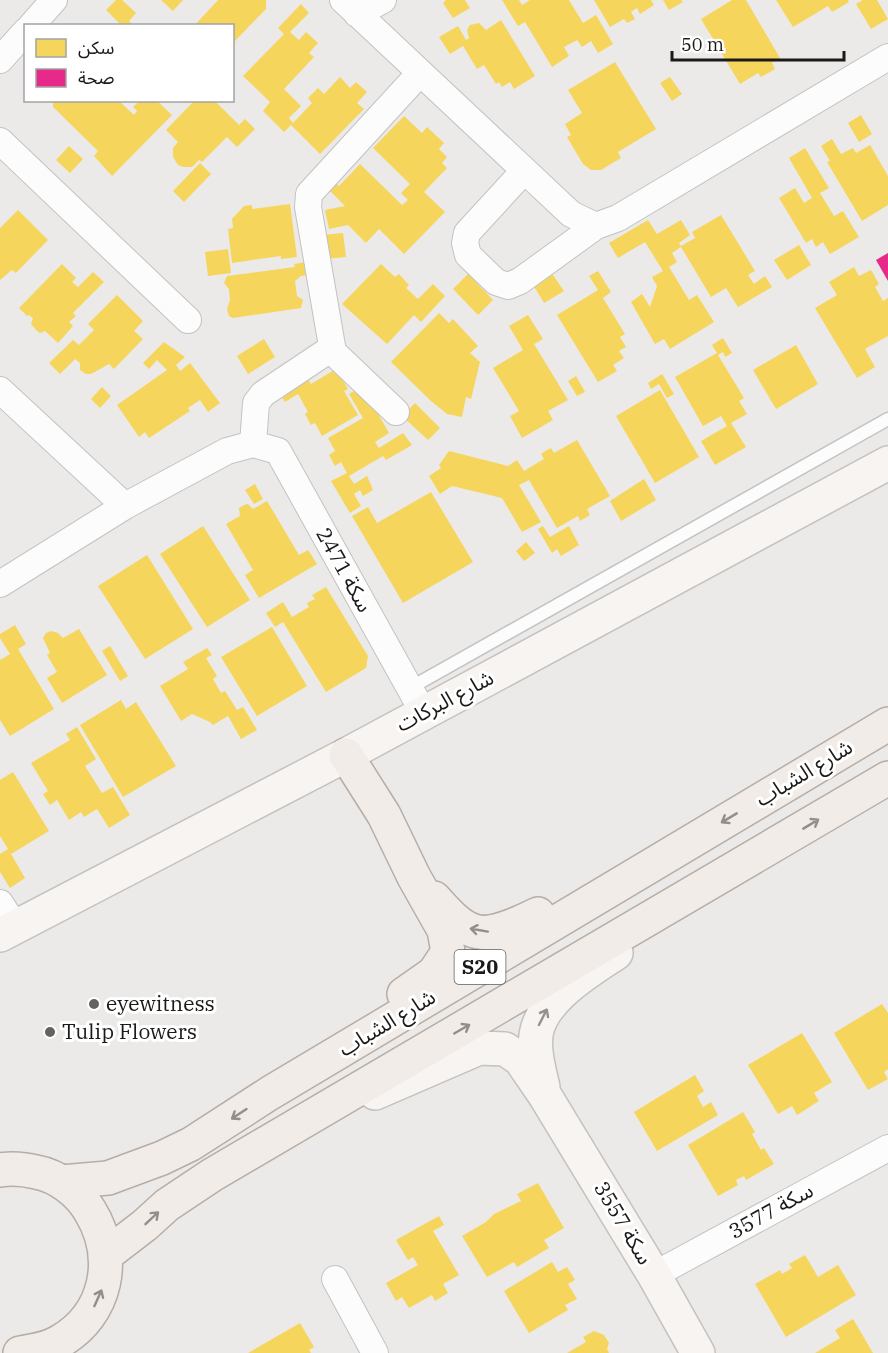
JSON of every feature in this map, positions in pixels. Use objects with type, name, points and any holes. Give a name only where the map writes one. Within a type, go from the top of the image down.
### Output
[{"type":"main road","name":"شارع الشباب","points":[[61,1182],[108,1178],[192,1144],[270,1093],[888,724]]},
{"type":"main road","points":[[270,1093],[434,973],[448,952],[444,930],[414,877],[384,815],[346,755]]},
{"type":"main road","name":"شارع الشباب","points":[[106,1255],[167,1205],[212,1175],[888,778]]},
{"type":"main road","points":[[414,877],[456,921],[475,932],[492,932],[527,919],[685,844]]},
{"type":"main road","name":"S20","points":[[0,1170],[24,1169],[43,1173],[61,1182],[84,1200],[99,1226],[106,1255],[106,1276],[100,1296],[73,1341],[58,1342],[38,1350],[20,1353]]},
{"type":"main road","points":[[0,1352],[13,1353]]},
{"type":"street","points":[[33,24],[54,0]]},
{"type":"street","points":[[350,7],[383,0]]},
{"type":"street","points":[[350,7],[571,214],[597,225]]},
{"type":"street","points":[[0,60],[24,33]]},
{"type":"street","points":[[524,171],[467,233],[465,243],[468,255],[496,282],[508,286],[520,281],[597,225],[618,219],[888,57]]},
{"type":"street","points":[[396,412],[333,352],[308,207],[309,194],[420,73]]},
{"type":"street","points":[[0,141],[188,320]]},
{"type":"street","points":[[0,584],[125,506],[227,451],[253,444],[256,403],[263,394],[326,352],[333,352]]},
{"type":"street","points":[[0,390],[125,506]]},
{"type":"street","name":"سكة 2471","points":[[253,444],[278,451],[417,700]]},
{"type":"street","name":"شارع البركات","points":[[5,921],[346,755],[417,700],[888,463]]},
{"type":"street","points":[[544,1094],[536,1056],[536,1035],[542,1014],[573,983],[756,857]]},
{"type":"street","name":"سكة 3557","points":[[268,1143],[451,1058],[479,1048],[505,1049],[520,1059],[544,1094],[654,1275],[698,1353]]},
{"type":"street","name":"سكة 3577","points":[[654,1275],[888,1148]]},
{"type":"street","points":[[335,1279],[375,1353]]},
{"type":"lane","points":[[417,700],[888,419]]},
{"type":"building: سكن","points":[[116,0],[122,0],[136,13],[129,21],[131,24],[120,24],[106,10]]},
{"type":"building: سكن","points":[[161,0],[183,0],[173,11]]},
{"type":"building: سكن","points":[[218,0],[266,0],[266,9],[234,42],[234,24],[196,24]]},
{"type":"building: سكن","points":[[446,0],[465,0],[470,8],[453,18],[443,3]]},
{"type":"building: سكن","points":[[502,0],[519,0],[522,5],[530,0],[569,0],[583,23],[596,15],[613,44],[598,53],[591,41],[582,47],[577,40],[564,47],[569,56],[552,67],[525,22],[518,26]]},
{"type":"building: سكن","points":[[594,0],[651,0],[654,5],[640,14],[637,8],[631,12],[635,19],[627,23],[624,19],[610,27]]},
{"type":"building: سكن","points":[[663,0],[681,0],[683,2],[669,10]]},
{"type":"building: سكن","points":[[732,0],[746,0],[780,58],[772,63],[775,69],[761,77],[758,73],[740,84],[701,19]]},
{"type":"building: سكن","points":[[776,0],[848,0],[849,2],[832,12],[828,6],[793,27]]},
{"type":"building: سكن","points":[[863,0],[877,0],[888,19],[871,29],[856,4]]},
{"type":"building: سكن","points":[[301,4],[309,13],[290,32],[299,40],[306,32],[318,43],[309,53],[314,57],[284,89],[301,106],[289,118],[293,123],[312,103],[308,98],[318,88],[324,94],[340,77],[350,88],[356,82],[367,92],[357,103],[364,109],[320,154],[291,125],[284,132],[263,111],[270,102],[243,76],[284,34],[278,28]]},
{"type":"building: سكن","points":[[501,20],[535,76],[514,89],[510,82],[502,87],[499,82],[496,84],[484,65],[477,69],[463,46],[450,54],[439,37],[458,26],[466,40],[469,38],[467,30],[470,25],[479,23],[486,30]]},
{"type":"building: سكن","points":[[615,62],[656,129],[618,152],[621,158],[601,170],[591,170],[583,164],[567,137],[571,135],[565,124],[582,113],[568,90]]},
{"type":"building: سكن","points":[[670,77],[682,94],[672,101],[660,83]]},
{"type":"building: سكن","points":[[53,102],[120,102],[134,115],[137,111],[133,107],[138,102],[158,102],[172,115],[112,176],[94,156],[98,151],[53,107]]},
{"type":"building: سكن","points":[[193,102],[216,102],[239,125],[245,119],[255,129],[237,147],[227,137],[202,162],[199,160],[192,167],[178,165],[173,157],[173,148],[178,142],[166,130]]},
{"type":"building: سكن","points":[[861,115],[872,134],[859,142],[848,123]]},
{"type":"building: سكن","points":[[404,116],[422,133],[427,127],[444,143],[439,149],[447,157],[442,163],[447,168],[424,192],[445,212],[404,254],[379,229],[366,243],[348,225],[329,229],[325,210],[345,206],[325,186],[332,179],[339,186],[360,164],[402,205],[408,200],[401,193],[410,184],[373,148]]},
{"type":"building: سكن","points":[[832,139],[841,154],[853,148],[856,153],[870,145],[888,176],[888,205],[862,221],[827,162],[830,161],[821,146]]},
{"type":"building: سكن","points":[[69,146],[83,159],[70,173],[56,160]]},
{"type":"building: سكن","points":[[805,148],[829,188],[820,193],[834,216],[843,211],[859,237],[830,254],[823,242],[816,247],[812,239],[806,243],[779,198],[795,188],[804,203],[812,198],[789,158]]},
{"type":"building: سكن","points":[[200,163],[211,174],[184,202],[173,191]]},
{"type":"building: سكن","points":[[290,204],[297,257],[281,259],[281,256],[232,263],[228,229],[233,228],[232,219],[244,206],[252,205],[252,209]]},
{"type":"building: سكن","points":[[18,210],[48,240],[16,273],[12,270],[0,280],[0,228]]},
{"type":"building: سكن","points":[[721,215],[755,271],[748,275],[754,284],[765,276],[772,287],[738,307],[726,288],[711,297],[681,247],[672,253],[677,262],[669,267],[689,300],[697,295],[714,322],[670,349],[664,339],[655,344],[631,302],[642,294],[650,307],[657,286],[652,277],[663,271],[645,242],[618,258],[609,243],[648,220],[657,234],[681,220],[690,235],[679,243],[681,246],[695,238],[692,232]]},
{"type":"building: سكن","points":[[343,233],[346,257],[325,259],[322,235]]},
{"type":"building: سكن","points":[[799,245],[811,265],[787,280],[774,260]]},
{"type":"building: سكن","points":[[228,249],[231,273],[208,276],[205,252]]},
{"type":"building: سكن","points":[[307,262],[308,275],[301,276],[295,281],[297,296],[303,300],[301,308],[233,318],[229,316],[227,309],[230,300],[229,289],[224,283],[227,276],[295,267],[294,264]]},
{"type":"building: سكن","points":[[62,264],[76,278],[72,282],[78,287],[93,272],[104,282],[73,313],[76,316],[69,322],[73,326],[58,343],[45,331],[40,333],[37,331],[31,324],[33,318],[27,316],[19,308]]},
{"type":"building: سكن","points":[[381,264],[395,277],[399,274],[409,285],[406,288],[418,299],[433,284],[445,296],[421,322],[414,315],[387,344],[342,304]]},
{"type":"building: سكن","points":[[854,267],[859,276],[871,270],[879,284],[875,287],[883,301],[888,298],[888,336],[865,349],[875,367],[857,378],[815,308],[837,295],[829,282]]},
{"type":"building: سكن","points":[[598,271],[611,292],[603,298],[625,334],[620,337],[626,347],[619,351],[624,358],[613,365],[617,371],[598,382],[557,315],[598,290],[589,276]]},
{"type":"building: سكن","points":[[551,272],[564,291],[544,303],[532,283]]},
{"type":"building: سكن","points":[[468,274],[493,300],[478,315],[453,289]]},
{"type":"building: سكن","points":[[117,295],[143,321],[134,331],[143,339],[114,369],[109,364],[91,374],[86,374],[80,370],[80,363],[75,359],[60,374],[49,363],[73,340],[79,345],[94,330],[88,324]]},
{"type":"building: سكن","points":[[439,313],[449,323],[453,319],[478,346],[470,353],[480,362],[471,399],[466,397],[462,417],[447,414],[391,362]]},
{"type":"building: سكن","points":[[528,315],[543,339],[534,344],[568,400],[548,411],[553,420],[522,438],[510,416],[519,411],[493,368],[523,350],[509,326]]},
{"type":"building: سكن","points":[[723,338],[732,353],[725,357],[723,352],[718,355],[744,398],[739,401],[747,414],[731,423],[746,447],[715,465],[701,441],[727,426],[721,416],[703,426],[675,377],[717,353],[712,345]]},
{"type":"building: سكن","points":[[264,339],[275,357],[248,374],[237,356]]},
{"type":"building: سكن","points":[[164,342],[185,357],[176,365],[180,371],[190,363],[220,403],[208,412],[200,400],[188,408],[190,411],[149,438],[145,432],[139,437],[117,405],[167,370],[157,360],[149,369],[143,363]]},
{"type":"building: سكن","points":[[796,345],[818,384],[776,409],[753,370]]},
{"type":"building: سكن","points":[[336,369],[348,389],[344,391],[358,415],[322,436],[315,423],[311,425],[305,414],[308,412],[298,394],[285,402],[280,394],[307,378],[311,384]]},
{"type":"building: سكن","points":[[662,374],[674,394],[667,398],[659,384],[651,389],[648,383]]},
{"type":"building: سكن","points":[[576,376],[585,392],[577,396],[568,381]]},
{"type":"building: سكن","points":[[102,387],[111,396],[100,408],[91,399]]},
{"type":"building: سكن","points":[[359,388],[376,410],[389,433],[375,442],[379,448],[403,433],[412,445],[386,460],[383,456],[349,476],[354,484],[367,476],[373,490],[363,496],[360,490],[354,494],[361,506],[350,513],[331,481],[347,473],[341,462],[335,466],[329,455],[335,451],[328,438],[363,418],[349,394]]},
{"type":"building: سكن","points":[[660,390],[699,457],[655,483],[616,416]]},
{"type":"building: سكن","points":[[415,403],[440,428],[428,440],[402,416]]},
{"type":"building: سكن","points":[[577,440],[610,496],[587,509],[590,515],[580,521],[578,516],[557,528],[529,480],[519,485],[541,522],[522,532],[502,498],[452,486],[440,494],[429,476],[441,468],[439,465],[449,451],[508,466],[517,460],[524,471],[544,459],[541,454],[547,450],[551,448],[554,453]]},
{"type":"building: سكن","points":[[644,479],[656,500],[621,521],[610,501]]},
{"type":"building: سكن","points":[[255,484],[263,499],[254,504],[245,490]]},
{"type":"building: سكن","points":[[431,492],[473,562],[403,603],[352,516],[368,507],[377,523]]},
{"type":"building: سكن","points":[[267,501],[299,555],[308,550],[317,564],[259,598],[245,575],[253,570],[226,524],[240,516],[239,508],[244,505],[248,504],[253,509]]},
{"type":"building: سكن","points":[[203,526],[250,600],[207,627],[160,554]]},
{"type":"building: سكن","points":[[543,526],[550,537],[569,526],[579,545],[561,556],[557,549],[552,553],[538,529]]},
{"type":"building: سكن","points":[[526,542],[535,553],[524,561],[516,551]]},
{"type":"building: سكن","points":[[147,555],[193,629],[145,659],[98,586]]},
{"type":"building: سكن","points":[[326,587],[368,656],[366,668],[326,692],[283,622],[275,627],[266,613],[283,602],[292,617],[309,607],[307,603],[315,599],[312,595]]},
{"type":"building: سكن","points":[[15,625],[26,644],[18,649],[54,709],[10,736],[0,720],[0,660],[10,654],[0,634]]},
{"type":"building: سكن","points":[[272,627],[307,686],[257,716],[221,657]]},
{"type":"building: سكن","points":[[79,629],[107,675],[62,703],[47,678],[57,672],[47,655],[50,653],[43,638],[51,631],[63,638]]},
{"type":"building: سكن","points":[[110,646],[128,676],[120,681],[102,651]]},
{"type":"building: سكن","points":[[207,648],[212,655],[206,658],[217,676],[213,679],[221,693],[225,691],[237,710],[243,707],[257,730],[241,739],[228,716],[213,725],[192,714],[181,721],[160,686],[188,669],[183,662]]},
{"type":"building: سكن","points":[[121,700],[126,709],[136,702],[176,766],[123,797],[80,725]]},
{"type":"building: سكن","points":[[77,727],[96,759],[85,766],[102,793],[113,787],[130,815],[109,828],[97,809],[84,817],[81,812],[69,820],[57,800],[50,805],[43,794],[48,791],[31,763],[70,740],[66,734]]},
{"type":"building: سكن","points":[[13,772],[49,831],[11,854],[25,878],[10,888],[0,872],[0,854],[8,849],[0,836],[0,780]]},
{"type":"building: سكن","points":[[882,1004],[888,1013],[888,1069],[884,1072],[888,1079],[868,1090],[834,1033]]},
{"type":"building: سكن","points":[[802,1033],[832,1082],[814,1093],[819,1101],[797,1115],[792,1106],[778,1114],[748,1065]]},
{"type":"building: سكن","points":[[695,1075],[704,1091],[697,1096],[703,1107],[711,1102],[718,1115],[657,1151],[634,1112]]},
{"type":"building: سكن","points":[[743,1112],[755,1132],[752,1134],[761,1150],[764,1148],[774,1164],[746,1180],[744,1176],[736,1180],[738,1185],[718,1196],[688,1145]]},
{"type":"building: سكن","points":[[538,1183],[564,1228],[544,1240],[549,1248],[517,1267],[514,1262],[487,1277],[462,1236],[486,1222],[494,1214],[521,1201],[517,1194]]},
{"type":"building: سكن","points":[[439,1216],[444,1225],[433,1231],[459,1275],[443,1284],[448,1293],[435,1301],[432,1295],[409,1308],[402,1297],[396,1301],[386,1283],[418,1265],[413,1257],[408,1260],[396,1240]]},
{"type":"building: سكن","points":[[805,1255],[818,1277],[838,1265],[856,1295],[786,1337],[755,1284],[780,1270],[782,1274],[792,1268],[789,1264]]},
{"type":"building: سكن","points":[[552,1262],[558,1272],[567,1267],[575,1280],[568,1284],[577,1299],[565,1305],[568,1310],[529,1333],[504,1291]]},
{"type":"building: سكن","points":[[853,1319],[873,1353],[815,1353],[840,1338],[835,1330]]},
{"type":"building: سكن","points":[[300,1323],[314,1347],[309,1350],[311,1353],[248,1353]]},
{"type":"building: سكن","points":[[594,1331],[604,1335],[609,1343],[607,1349],[609,1353],[567,1353],[586,1342],[583,1337]]},
{"type":"building: صحة","points":[[888,253],[888,281],[876,260]]},
{"type":"place","name":"eyewitness","points":[[94,1004]]},
{"type":"place","name":"Tulip Flowers","points":[[50,1032]]}]
